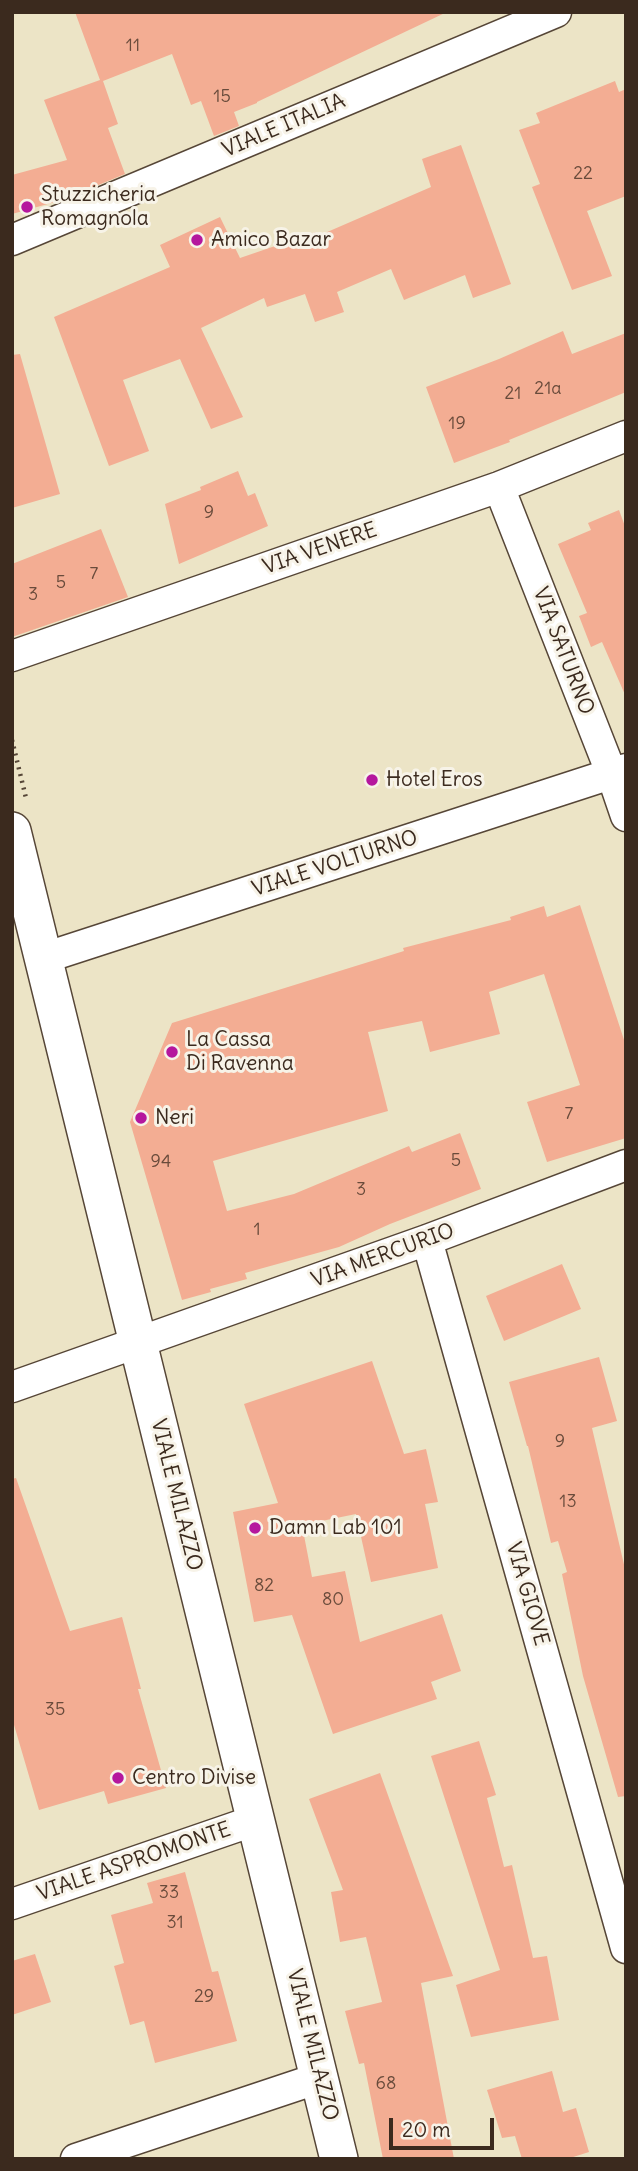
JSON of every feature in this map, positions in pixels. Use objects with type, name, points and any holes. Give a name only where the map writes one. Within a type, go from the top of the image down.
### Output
[{"type":"street","name":"VIALE ITALIA","points":[[12,240],[556,12]]},
{"type":"street","name":"VIA VENERE","points":[[12,656],[499,487],[626,436]]},
{"type":"street","name":"VIA SATURNO","points":[[499,487],[619,772],[626,817]]},
{"type":"street","name":"VIALE VOLTURNO","points":[[44,958],[619,772]]},
{"type":"street","name":"VIALE MILAZZO","points":[[12,831],[23,924],[44,958],[339,2159]]},
{"type":"street","name":"VIA MERCURIO","points":[[12,1387],[427,1240],[626,1165]]},
{"type":"street","name":"VIA GIOVE","points":[[427,1240],[626,1948]]},
{"type":"street","name":"VIALE ASPROMONTE","points":[[12,1904],[256,1820]]},
{"type":"street","points":[[76,2159],[319,2078]]},
{"type":"building","points":[[75,12],[447,12],[234,112],[239,126],[214,136],[201,101],[191,105],[172,54],[103,81],[118,124],[108,128],[125,174],[62,200],[12,214],[12,175],[67,160],[44,100],[100,80]]},
{"type":"building","points":[[615,81],[619,92],[626,89],[626,196],[587,211],[612,276],[572,290],[532,187],[540,184],[519,130],[540,123],[536,113]]},
{"type":"building","points":[[461,145],[511,284],[473,298],[465,275],[404,300],[391,269],[337,292],[344,312],[315,322],[305,294],[267,307],[264,298],[201,328],[243,417],[211,429],[180,359],[123,380],[149,451],[109,466],[54,317],[170,267],[160,245],[220,217],[240,258],[316,232],[318,236],[431,187],[422,159]]},
{"type":"building","points":[[563,331],[572,354],[626,333],[626,392],[454,463],[426,387]]},
{"type":"building","points":[[20,354],[60,494],[12,508],[12,355]]},
{"type":"building","points":[[238,471],[248,496],[255,493],[268,526],[179,564],[165,504]]},
{"type":"building","points":[[619,510],[626,529],[626,697],[602,642],[591,647],[579,616],[587,613],[558,544],[591,530],[588,523]]},
{"type":"building","points":[[101,529],[128,597],[12,637],[12,564]]},
{"type":"building","points":[[580,905],[626,1046],[626,1138],[547,1162],[527,1102],[580,1085],[544,974],[489,992],[500,1034],[430,1052],[422,1021],[368,1032],[388,1111],[213,1161],[227,1211],[294,1194],[409,1146],[412,1152],[460,1133],[481,1189],[339,1247],[245,1273],[247,1279],[182,1300],[130,1122],[172,1023],[404,951],[403,948],[511,920],[510,917],[544,906],[547,917]]},
{"type":"building","points":[[562,1264],[581,1309],[504,1341],[486,1296]]},
{"type":"building","points":[[599,1357],[617,1421],[592,1428],[626,1573],[626,1796],[618,1797],[583,1676],[562,1574],[567,1572],[558,1541],[551,1543],[528,1446],[509,1382]]},
{"type":"building","points":[[372,1361],[404,1454],[426,1449],[438,1502],[425,1504],[438,1568],[371,1582],[356,1514],[302,1525],[312,1577],[345,1571],[360,1642],[442,1614],[461,1671],[431,1682],[437,1699],[333,1734],[292,1615],[254,1622],[233,1512],[278,1503],[244,1404]]},
{"type":"building","points":[[16,1478],[70,1631],[122,1617],[141,1689],[138,1689],[166,1788],[108,1804],[104,1791],[39,1810],[12,1718],[12,1479]]},
{"type":"building","points":[[479,1741],[496,1795],[487,1798],[504,1867],[512,1865],[533,1958],[547,1956],[559,2020],[471,2037],[456,1985],[500,1970],[431,1756]]},
{"type":"building","points":[[380,1773],[453,1976],[421,1983],[454,2159],[383,2159],[364,2063],[359,2064],[345,2011],[382,2002],[366,1937],[340,1942],[331,1892],[343,1890],[309,1799]]},
{"type":"building","points":[[185,1872],[212,1972],[218,1971],[237,2041],[155,2063],[144,2021],[130,2025],[114,1966],[124,1963],[111,1915],[153,1903],[147,1883]]},
{"type":"building","points":[[35,1954],[51,2002],[12,2015],[12,1961]]},
{"type":"building","points":[[552,2071],[563,2112],[576,2108],[589,2152],[567,2159],[522,2159],[515,2136],[502,2138],[487,2090]]},
{"type":"place","name":"Stuzzicheria Romagnola","points":[[27,207]]},
{"type":"place","name":"Amico Bazar","points":[[197,240]]},
{"type":"place","name":"Hotel Eros","points":[[372,780]]},
{"type":"place","name":"La Cassa Di Ravenna","points":[[172,1052]]},
{"type":"place","name":"Neri","points":[[141,1118]]},
{"type":"place","name":"Damn Lab 101","points":[[255,1528]]},
{"type":"place","name":"Centro Divise","points":[[118,1778]]}]
